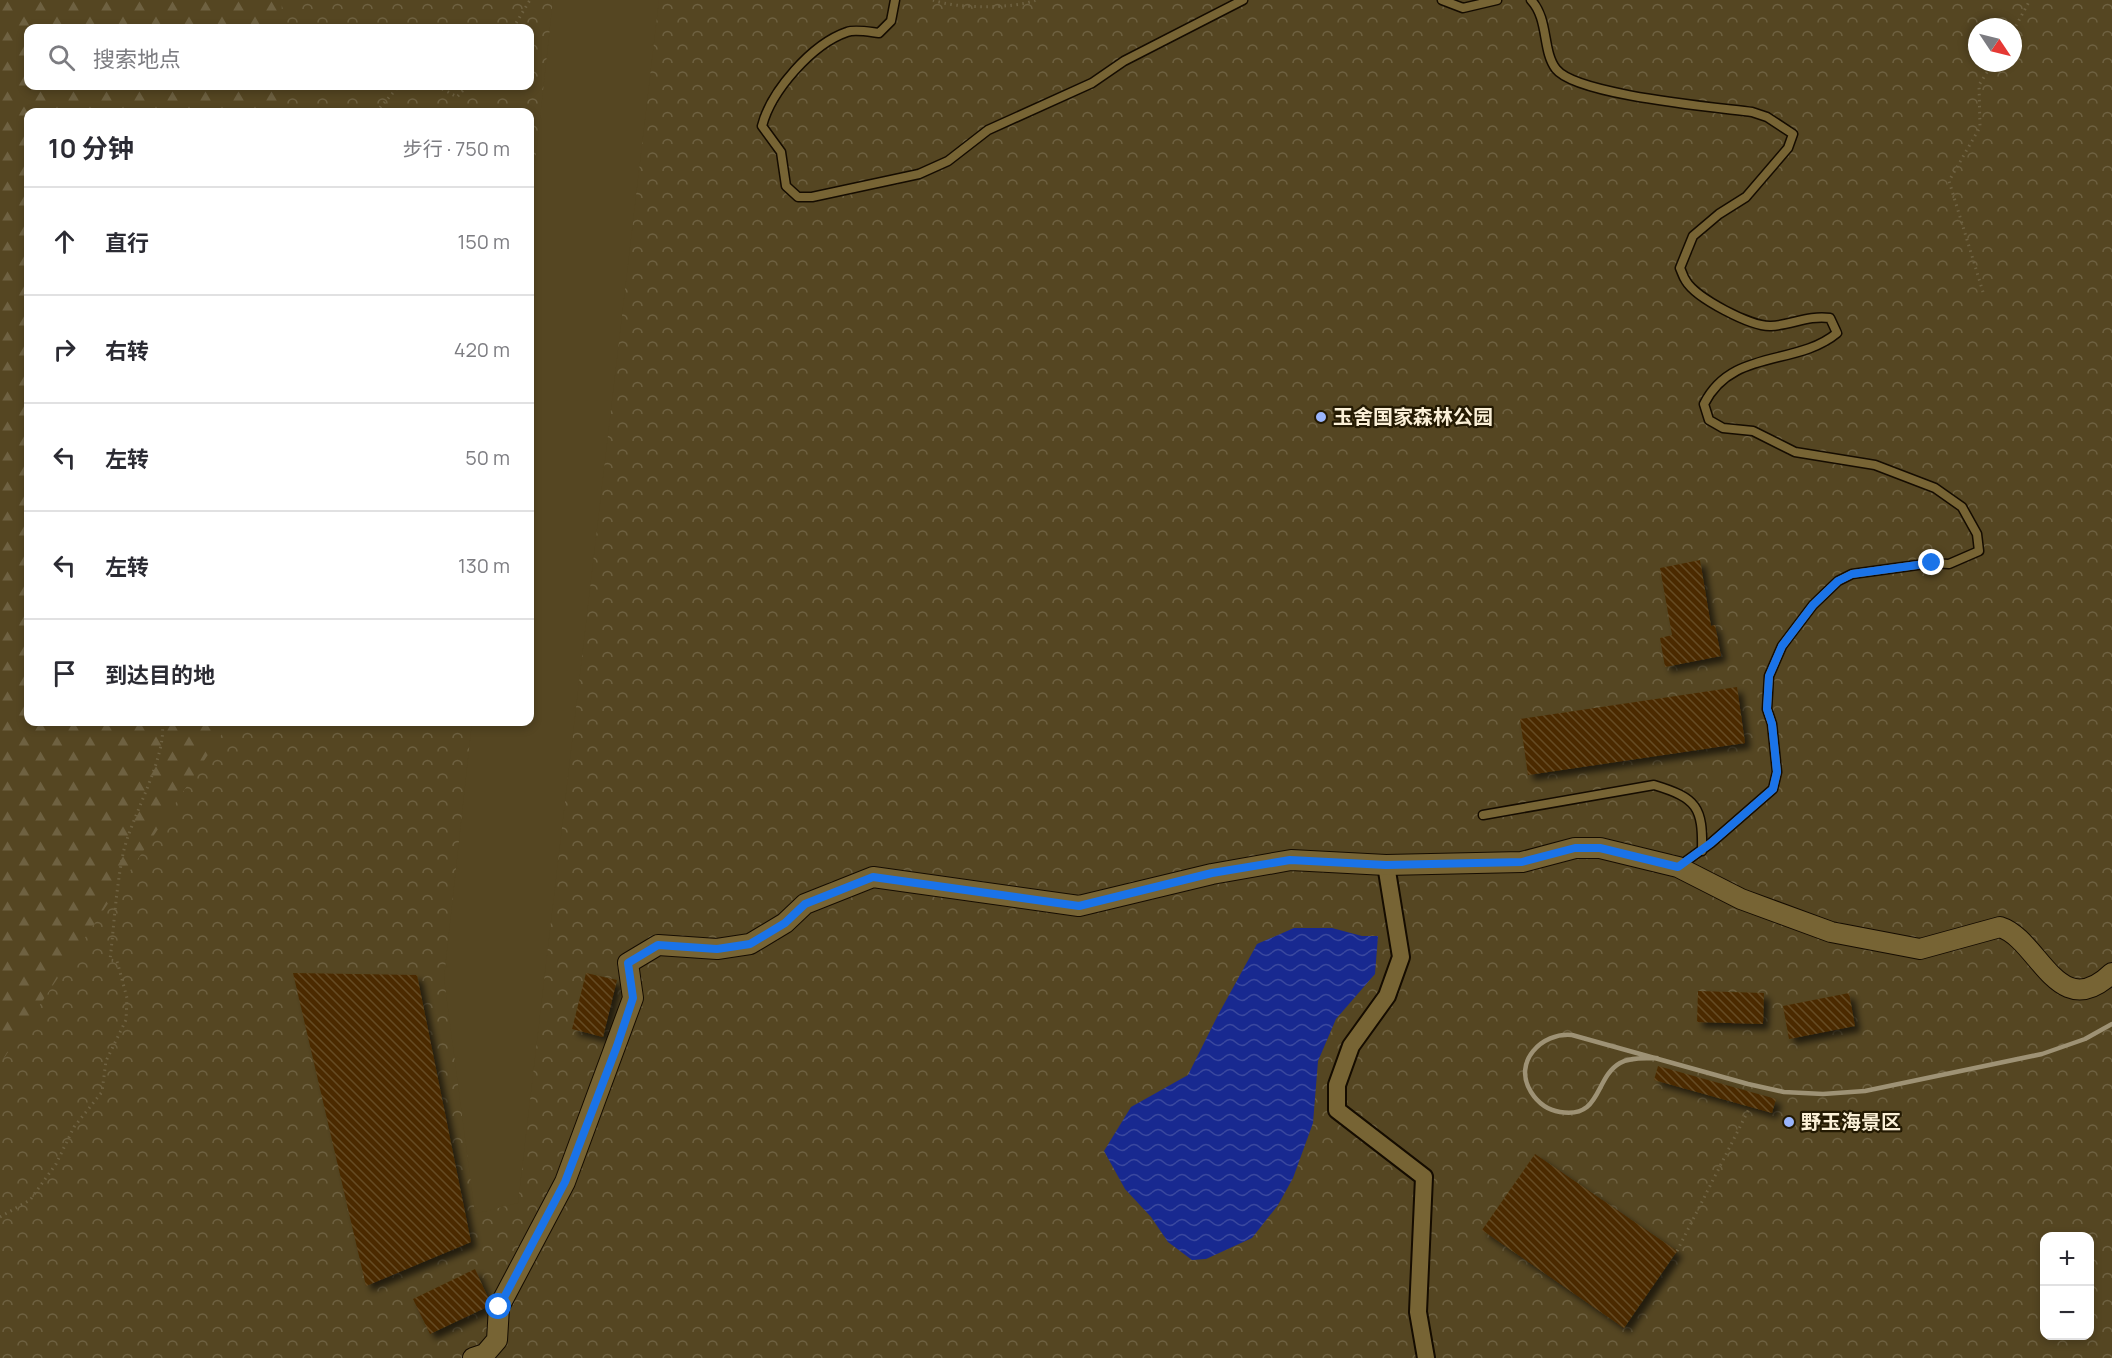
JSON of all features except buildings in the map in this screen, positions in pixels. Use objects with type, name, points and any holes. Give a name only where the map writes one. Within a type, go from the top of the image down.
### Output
[{"type":"street","points":[[473,1358],[485,1354],[498,1340],[499,1307],[565,1182],[633,998],[628,963],[658,945],[717,949],[750,944],[785,923],[805,904],[873,877],[1079,906],[1212,873],[1290,860],[1386,865],[1522,862],[1575,848],[1600,848],[1678,867],[1741,899],[1832,932],[1920,949],[2000,927],[2018,936],[2050,976],[2068,986],[2079,989],[2091,987],[2112,973]]},
{"type":"street","points":[[1386,865],[1401,957],[1387,996],[1351,1046],[1337,1085],[1337,1110],[1424,1177],[1418,1312],[1426,1358]]},
{"type":"lane","points":[[895,0],[891,21],[879,33],[848,31],[805,58],[766,109],[762,126],[781,152],[786,186],[798,197],[812,197],[919,174],[948,161],[988,130],[1018,114],[1092,83],[1124,62],[1243,0]]},
{"type":"lane","points":[[1442,0],[1463,8],[1497,0]]},
{"type":"lane","points":[[1531,0],[1542,19],[1554,66],[1564,77],[1595,88],[1752,112],[1767,117],[1793,134],[1788,148],[1758,186],[1693,236],[1680,268],[1686,282],[1724,310],[1770,326],[1815,316],[1830,318],[1837,333],[1825,343],[1793,354],[1759,360],[1726,378],[1712,389],[1704,404],[1709,420],[1723,428],[1753,431],[1795,452],[1875,465],[1935,488],[1962,507],[1977,534],[1979,551],[1966,559],[1949,564],[1932,563],[1852,574],[1838,581],[1813,605],[1782,646],[1769,676],[1767,709],[1772,724],[1777,772],[1773,789],[1702,850],[1678,867]]},
{"type":"lane","points":[[1483,815],[1654,785],[1675,792],[1692,803],[1702,820],[1702,850]]},
{"type":"path","points":[[515,24],[530,0]]},
{"type":"path","points":[[933,0],[947,6],[1000,5],[1036,0]]},
{"type":"path","points":[[2020,18],[2030,0]]},
{"type":"path","points":[[1983,292],[1949,181],[1980,127],[1979,85],[1987,72]]},
{"type":"path","points":[[380,108],[395,90]]},
{"type":"path","points":[[444,90],[457,97],[463,90]]},
{"type":"path","points":[[0,1217],[30,1200],[56,1164],[74,1127],[102,1092],[106,1061],[126,1020],[127,998],[123,980],[117,961],[110,960],[123,852],[152,774],[164,730],[163,726]]},
{"type":"path","points":[[1677,1251],[1750,1107]]},
{"type":"green space","points":[[0,0],[489,0],[486,24],[24,24],[24,90],[480,90],[477,108],[24,108],[24,726],[410,726],[0,1242]]},
{"type":"green space","name":"玉舍国家森林公园","points":[[282,0],[2112,0],[2112,1358],[0,1358],[0,1064],[227,726],[534,726],[534,108],[277,108],[278,90],[534,90],[534,24],[281,24]]},
{"type":"green space","points":[[553,0],[659,0],[518,1203],[475,1214],[444,978],[472,726],[534,726],[534,173]]},
{"type":"water","points":[[1294,928],[1332,928],[1362,936],[1378,936],[1375,974],[1336,1019],[1318,1061],[1313,1123],[1293,1178],[1278,1205],[1252,1238],[1206,1259],[1192,1260],[1168,1242],[1151,1217],[1125,1189],[1104,1151],[1131,1107],[1188,1075],[1257,944]]},
{"type":"railway","points":[[1657,1058],[1652,1058],[1633,1059],[1620,1063],[1606,1078],[1591,1104],[1574,1113],[1551,1110],[1543,1105],[1531,1092],[1526,1081],[1525,1070],[1533,1051],[1550,1038],[1572,1035],[1784,1092],[1823,1094],[1865,1091],[2042,1054],[2085,1039],[2112,1024]]},
{"type":"place","name":"玉舍国家森林公园","points":[[1321,417]]},
{"type":"place","name":"野玉海景区","points":[[1789,1122]]},
{"type":"route","points":[[499,1307],[565,1182],[617,1046],[633,998],[628,963],[658,945],[717,949],[750,944],[785,923],[805,904],[873,877],[1079,906],[1212,873],[1290,860],[1386,865],[1522,862],[1575,848],[1600,848],[1678,867],[1711,843],[1773,789],[1777,772],[1772,724],[1767,709],[1769,676],[1782,646],[1813,605],[1838,581],[1852,574],[1932,563]]}]
